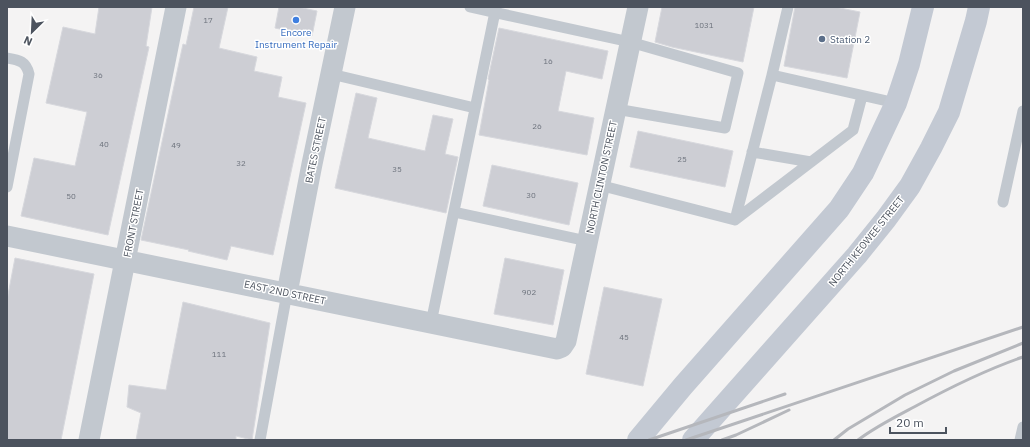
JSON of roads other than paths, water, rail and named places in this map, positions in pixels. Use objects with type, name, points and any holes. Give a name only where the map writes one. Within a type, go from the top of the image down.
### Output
[{"type":"main road","points":[[638,440],[683,386],[839,209],[863,173],[896,103],[909,64],[923,7]]},
{"type":"main road","name":"NORTH KEOWEE STREET","points":[[693,440],[857,255],[910,186],[949,112],[979,7]]},
{"type":"street","name":"FRONT STREET","points":[[89,440],[176,7]]},
{"type":"street","name":"BATES STREET","points":[[287,293],[345,7]]},
{"type":"street","name":"NORTH CLINTON STREET","points":[[562,347],[566,342],[638,7]]},
{"type":"street","name":"EAST 2ND STREET","points":[[7,236],[557,349],[562,347]]},
{"type":"lane","points":[[470,7],[496,10],[630,42],[738,73],[725,128],[616,109]]},
{"type":"lane","points":[[735,220],[788,7]]},
{"type":"lane","points":[[432,323],[496,10]]},
{"type":"lane","points":[[7,58],[22,62],[27,67],[29,74],[7,187]]},
{"type":"lane","points":[[331,74],[476,108]]},
{"type":"lane","points":[[772,75],[896,103]]},
{"type":"lane","points":[[735,220],[853,130],[862,96]]},
{"type":"lane","points":[[1003,202],[1023,111]]},
{"type":"lane","points":[[752,152],[811,162]]},
{"type":"lane","points":[[599,185],[735,220]]},
{"type":"lane","points":[[454,212],[587,240]]},
{"type":"lane","points":[[260,440],[287,293]]},
{"type":"lane","points":[[1020,440],[1023,426]]},
{"type":"railway","points":[[686,440],[1023,327]]},
{"type":"railway","points":[[834,440],[848,429],[905,395],[954,371],[1023,343]]},
{"type":"railway","points":[[858,440],[885,422],[954,386],[1023,357]]},
{"type":"railway","points":[[649,440],[785,394]]},
{"type":"railway","points":[[722,440],[789,410]]},
{"type":"place","name":"Encore Instrument Repair","points":[[296,20]]},
{"type":"place","name":"Station 2","points":[[822,39]]}]
